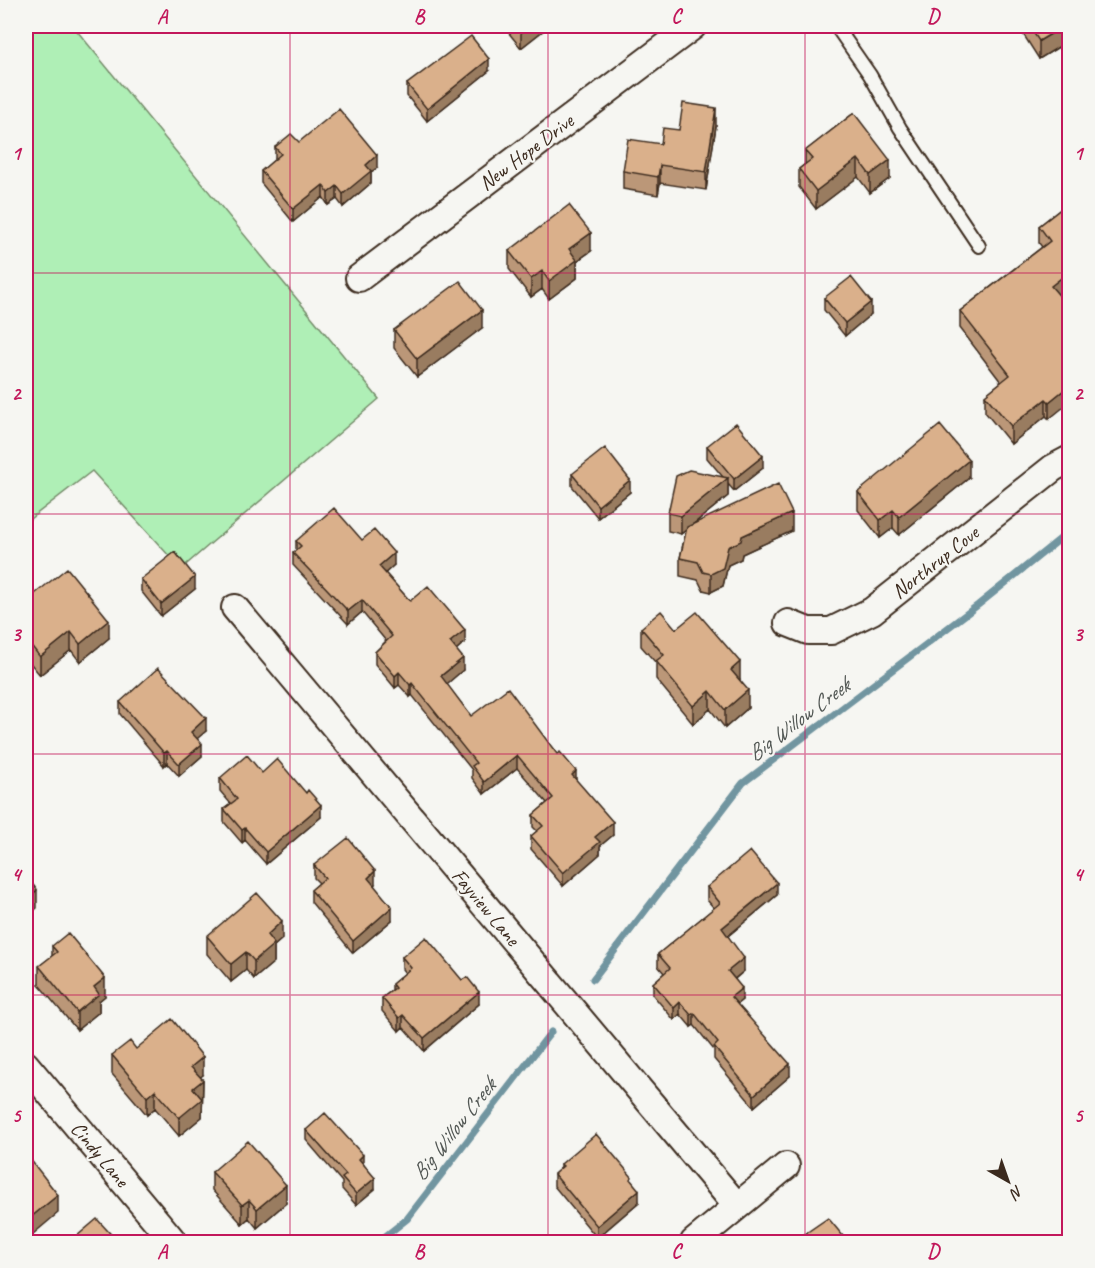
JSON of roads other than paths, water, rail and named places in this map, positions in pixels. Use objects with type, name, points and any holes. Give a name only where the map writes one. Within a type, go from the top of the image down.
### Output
[{"type":"street","name":"New Hope Drive","points":[[359,278],[693,26]]},
{"type":"street","name":"Northrup Cove","points":[[788,623],[808,631],[831,631],[872,611],[1053,468],[1070,459]]},
{"type":"street","name":"Fayview Lane","points":[[235,608],[737,1206]]},
{"type":"street","name":"Cindy Lane","points":[[26,1065],[174,1242]]},
{"type":"street","points":[[694,1242],[786,1166]]},
{"type":"lane","points":[[836,26],[870,75],[900,128],[979,246]]},
{"type":"waterway","name":"Big Willow Creek","points":[[593,979],[743,783],[978,605],[1070,531]]},
{"type":"waterway","name":"Big Willow Creek","points":[[378,1242],[407,1219],[551,1032]]}]
